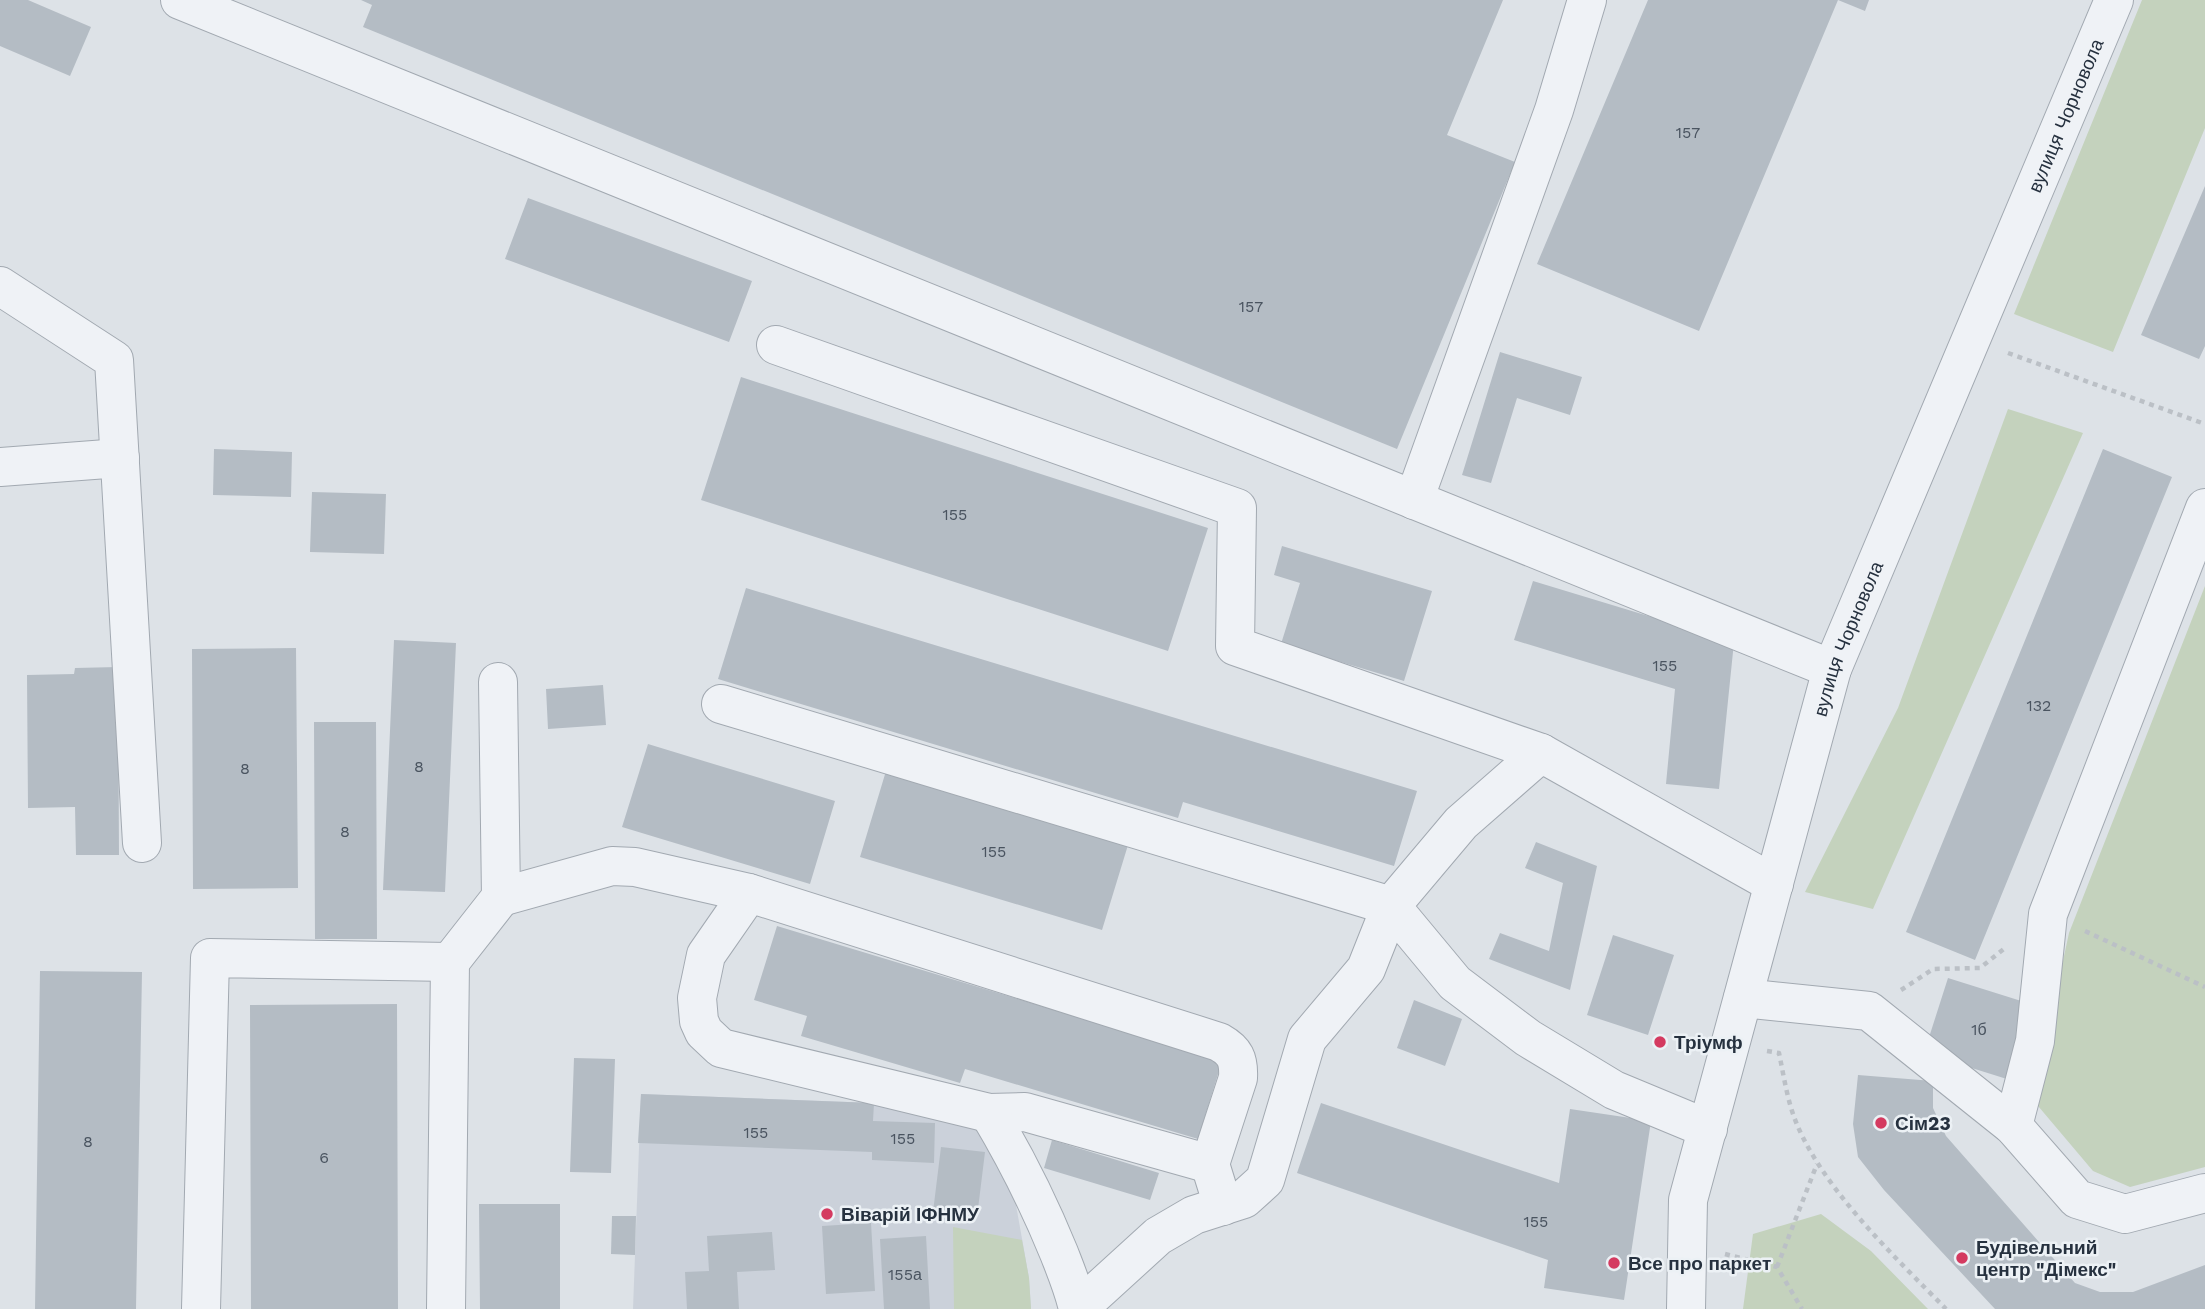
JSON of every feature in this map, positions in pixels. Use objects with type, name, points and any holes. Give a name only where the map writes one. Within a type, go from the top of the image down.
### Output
[{"type":"street","points":[[180,0],[1832,669]]},
{"type":"street","points":[[1415,500],[1555,110],[1587,0]]},
{"type":"street","name":"вулиця Чорновола","points":[[1686,1309],[1688,1200],[1832,669],[2114,0]]},
{"type":"street","points":[[0,286],[114,360],[142,843]]},
{"type":"street","points":[[776,345],[1237,508],[1235,646],[1541,753],[1774,884]]},
{"type":"street","points":[[0,467],[120,458]]},
{"type":"street","points":[[2013,1126],[2035,1041],[2048,914],[2205,508]]},
{"type":"street","points":[[498,682],[501,897]]},
{"type":"street","points":[[720,704],[1391,906],[1455,984],[1528,1038],[1614,1090],[1707,1129]]},
{"type":"street","points":[[989,1113],[1010,1147],[1042,1210],[1078,1308],[1158,1236],[1194,1215],[1244,1199],[1265,1180],[1307,1039],[1366,970],[1391,906],[1461,823],[1541,753]]},
{"type":"street","points":[[446,1309],[450,962],[501,897],[612,866],[635,867],[748,893],[1219,1042],[1232,1049],[1239,1063],[1238,1070],[1210,1164],[1223,1206]]},
{"type":"street","points":[[748,893],[706,954],[696,1009],[704,1032],[711,1041],[732,1052],[989,1113],[1025,1112],[1210,1164]]},
{"type":"street","points":[[201,1309],[209,958],[450,962]]},
{"type":"street","points":[[1743,998],[1869,1011],[2013,1126],[2077,1199],[2125,1214],[2205,1193]]},
{"type":"path","points":[[1971,339],[2205,424]]},
{"type":"path","points":[[1869,1011],[1933,969],[1980,968],[2048,914],[2205,987]]},
{"type":"path","points":[[1731,1044],[1779,1053],[1793,1112],[1817,1163],[1881,1243],[1946,1309]]},
{"type":"path","points":[[1777,1267],[1817,1163]]},
{"type":"path","points":[[1686,1245],[1777,1267],[1802,1309]]},
{"type":"shaded area","name":"Віварій ІФНМУ","points":[[641,1094],[874,1103],[977,1123],[1013,1188],[1029,1278],[1031,1309],[633,1309]]},
{"type":"green space","points":[[2142,0],[2205,0],[2205,128],[2113,352],[2014,314]]},
{"type":"green space","points":[[2008,409],[2083,433],[1873,909],[1805,892],[1898,708]]},
{"type":"green space","points":[[2205,586],[2205,1167],[2130,1187],[2093,1171],[2033,1100],[2069,933]]},
{"type":"green space","points":[[1821,1214],[1871,1251],[1928,1309],[1743,1309],[1753,1234]]},
{"type":"green space","points":[[953,1227],[1022,1240],[1031,1309],[954,1309]]},
{"type":"building","points":[[0,0],[28,0],[91,27],[70,76],[0,46]]},
{"type":"building","points":[[361,0],[1503,0],[1447,135],[1515,162],[1397,449],[363,27],[372,5]]},
{"type":"building","points":[[1648,0],[1838,0],[1699,331],[1537,264]]},
{"type":"building","points":[[1838,0],[1869,0],[1865,11]]},
{"type":"building","points":[[2205,186],[2205,346],[2199,359],[2141,335]]},
{"type":"building","points":[[528,198],[752,281],[729,342],[505,259]]},
{"type":"building","points":[[1500,352],[1582,377],[1570,415],[1517,398],[1491,483],[1462,475]]},
{"type":"building","points":[[741,377],[1208,528],[1168,651],[701,500]]},
{"type":"building","points":[[214,449],[292,452],[291,497],[213,495]]},
{"type":"building","points":[[2103,449],[2172,477],[1975,960],[1906,932]]},
{"type":"building","points":[[312,492],[386,494],[384,554],[310,552]]},
{"type":"building","points":[[1282,546],[1432,591],[1404,681],[1281,644],[1300,583],[1274,575]]},
{"type":"building","points":[[1533,581],[1734,642],[1719,789],[1666,784],[1675,689],[1514,640]]},
{"type":"building","points":[[746,588],[1417,791],[1394,866],[1183,802],[1178,818],[718,679]]},
{"type":"building","points":[[394,640],[456,643],[445,892],[383,890]]},
{"type":"building","points":[[296,648],[298,888],[193,889],[192,649]]},
{"type":"building","points":[[118,667],[119,855],[76,855],[75,807],[28,808],[27,675],[74,674],[75,668]]},
{"type":"building","points":[[603,685],[606,725],[548,729],[546,689]]},
{"type":"building","points":[[314,722],[376,722],[377,939],[315,939]]},
{"type":"building","points":[[648,744],[835,801],[810,884],[622,827]]},
{"type":"building","points":[[886,771],[1128,845],[1102,930],[860,857]]},
{"type":"building","points":[[1536,842],[1597,866],[1570,990],[1489,959],[1500,933],[1549,951],[1563,883],[1525,868]]},
{"type":"building","points":[[777,926],[1222,1061],[1198,1139],[965,1069],[960,1083],[801,1036],[807,1016],[754,1000]]},
{"type":"building","points":[[1613,935],[1674,955],[1648,1035],[1587,1015]]},
{"type":"building","points":[[40,971],[142,972],[136,1309],[35,1309]]},
{"type":"building","points":[[1948,978],[2034,1005],[2010,1080],[1924,1053]]},
{"type":"building","points":[[1414,1000],[1462,1019],[1445,1066],[1397,1048]]},
{"type":"building","points":[[397,1004],[398,1309],[251,1309],[250,1005]]},
{"type":"building","points":[[574,1058],[615,1059],[611,1173],[570,1172]]},
{"type":"building","points":[[1858,1075],[1933,1081],[1933,1108],[1946,1136],[2075,1283],[2100,1292],[2133,1292],[2205,1265],[2205,1309],[1995,1309],[1884,1190],[1858,1157],[1853,1124]]},
{"type":"building","points":[[641,1094],[874,1103],[873,1121],[935,1123],[934,1163],[872,1160],[872,1152],[638,1143]]},
{"type":"building","points":[[1321,1103],[1559,1183],[1570,1109],[1651,1121],[1624,1300],[1544,1288],[1548,1260],[1297,1173]]},
{"type":"building","points":[[1052,1140],[1159,1173],[1150,1200],[1044,1168]]},
{"type":"building","points":[[941,1147],[985,1152],[977,1217],[933,1212]]},
{"type":"building","points":[[479,1204],[560,1204],[560,1309],[480,1309]]},
{"type":"building","points":[[612,1216],[636,1216],[635,1255],[611,1254]]},
{"type":"building","points":[[871,1223],[875,1291],[826,1294],[822,1226]]},
{"type":"building","points":[[772,1232],[775,1270],[737,1272],[739,1309],[687,1309],[685,1272],[709,1271],[707,1236]]},
{"type":"building","points":[[926,1236],[930,1309],[884,1309],[880,1239]]},
{"type":"place","name":"Тріумф","points":[[1660,1042]]},
{"type":"place","name":"Сім23","points":[[1881,1123]]},
{"type":"place","name":"Віварій ІФНМУ","points":[[827,1214]]},
{"type":"place","name":"Будівельний центр \"Дімекс\"","points":[[1962,1258]]},
{"type":"place","name":"Все про паркет","points":[[1614,1263]]}]
